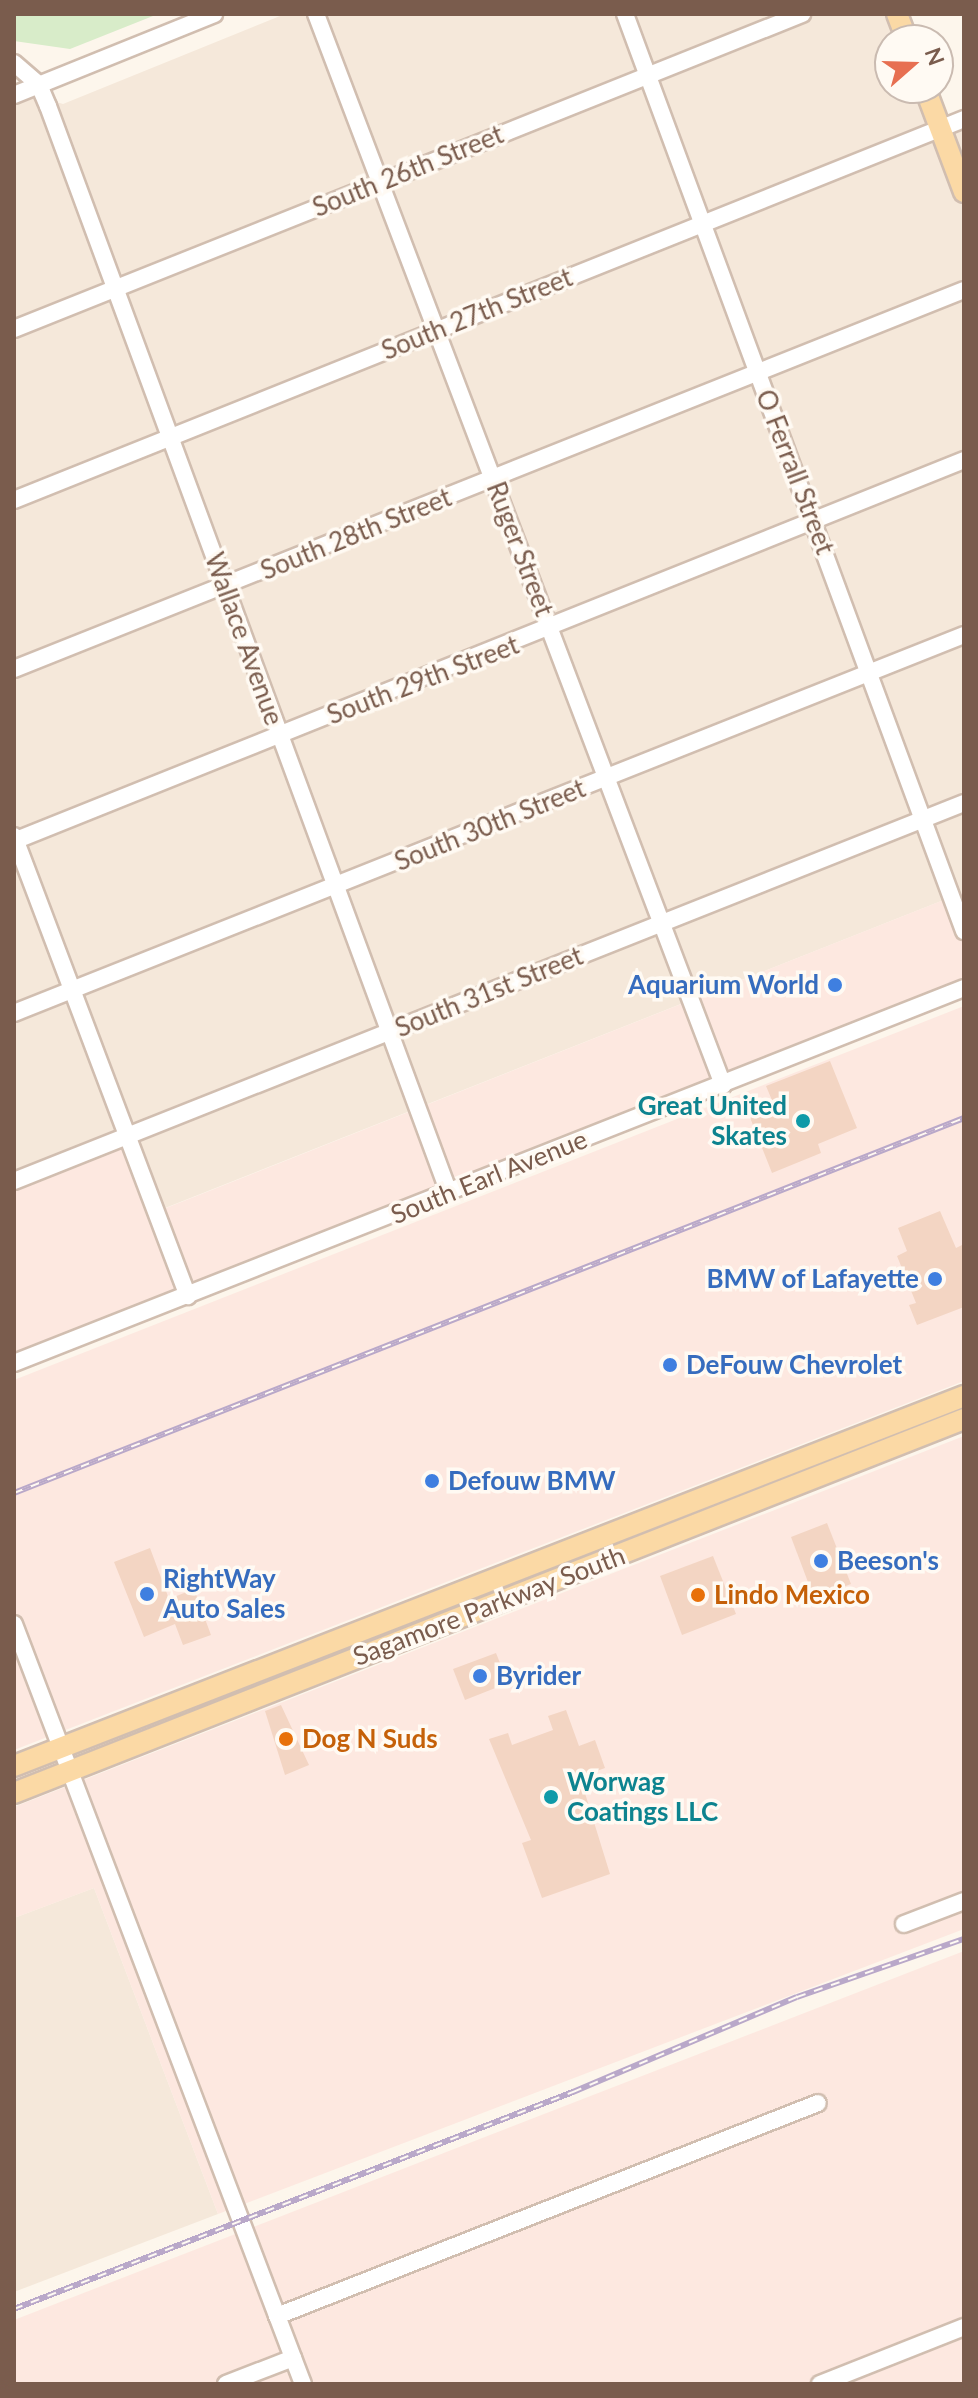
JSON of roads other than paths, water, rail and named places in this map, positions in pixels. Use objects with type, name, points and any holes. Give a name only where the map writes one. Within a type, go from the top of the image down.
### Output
[{"type":"main road","points":[[931,104],[964,192]]},
{"type":"main road","name":"Sagamore Parkway South","points":[[14,1766],[964,1396]]},
{"type":"main road","name":"Sagamore Parkway South","points":[[14,1793],[964,1419]]},
{"type":"street","points":[[14,95],[214,14]]},
{"type":"street","name":"Ruger Street","points":[[316,14],[723,1085]]},
{"type":"street","name":"O Ferrall Street","points":[[625,14],[964,931]]},
{"type":"street","name":"South 26th Street","points":[[14,329],[802,14]]},
{"type":"street","name":"Wallace Avenue","points":[[14,63],[45,83],[115,289],[449,1193]]},
{"type":"street","name":"South 27th Street","points":[[14,500],[964,119]]},
{"type":"street","name":"South 28th Street","points":[[14,669],[964,290]]},
{"type":"street","name":"South 29th Street","points":[[14,839],[550,630],[964,460]]},
{"type":"street","name":"South 30th Street","points":[[14,1013],[964,635]]},
{"type":"street","name":"South 31st Street","points":[[14,1181],[964,803]]},
{"type":"street","points":[[14,839],[188,1296]]},
{"type":"street","name":"South Earl Avenue","points":[[14,1363],[964,988]]},
{"type":"street","points":[[14,1624],[303,2384]]},
{"type":"street","points":[[904,1924],[964,1901]]},
{"type":"street","points":[[277,2316],[818,2103]]},
{"type":"street","points":[[820,2384],[964,2327]]},
{"type":"street","points":[[226,2384],[293,2358]]},
{"type":"railway","points":[[14,1493],[964,1118]]},
{"type":"railway","points":[[14,2309],[573,2092],[797,1997],[964,1939]]},
{"type":"place","name":"Aquarium World","points":[[835,985]]},
{"type":"place","name":"Great United Skates","points":[[803,1121]]},
{"type":"place","name":"BMW of Lafayette","points":[[935,1279]]},
{"type":"place","name":"DeFouw Chevrolet","points":[[670,1365]]},
{"type":"place","name":"Defouw BMW","points":[[432,1481]]},
{"type":"place","name":"Beeson's","points":[[821,1561]]},
{"type":"place","name":"RightWay Auto Sales","points":[[147,1594]]},
{"type":"place","name":"Lindo Mexico","points":[[698,1595]]},
{"type":"place","name":"Byrider","points":[[480,1676]]},
{"type":"place","name":"Dog N Suds","points":[[286,1739]]},
{"type":"place","name":"Worwag Coatings LLC","points":[[551,1797]]}]
